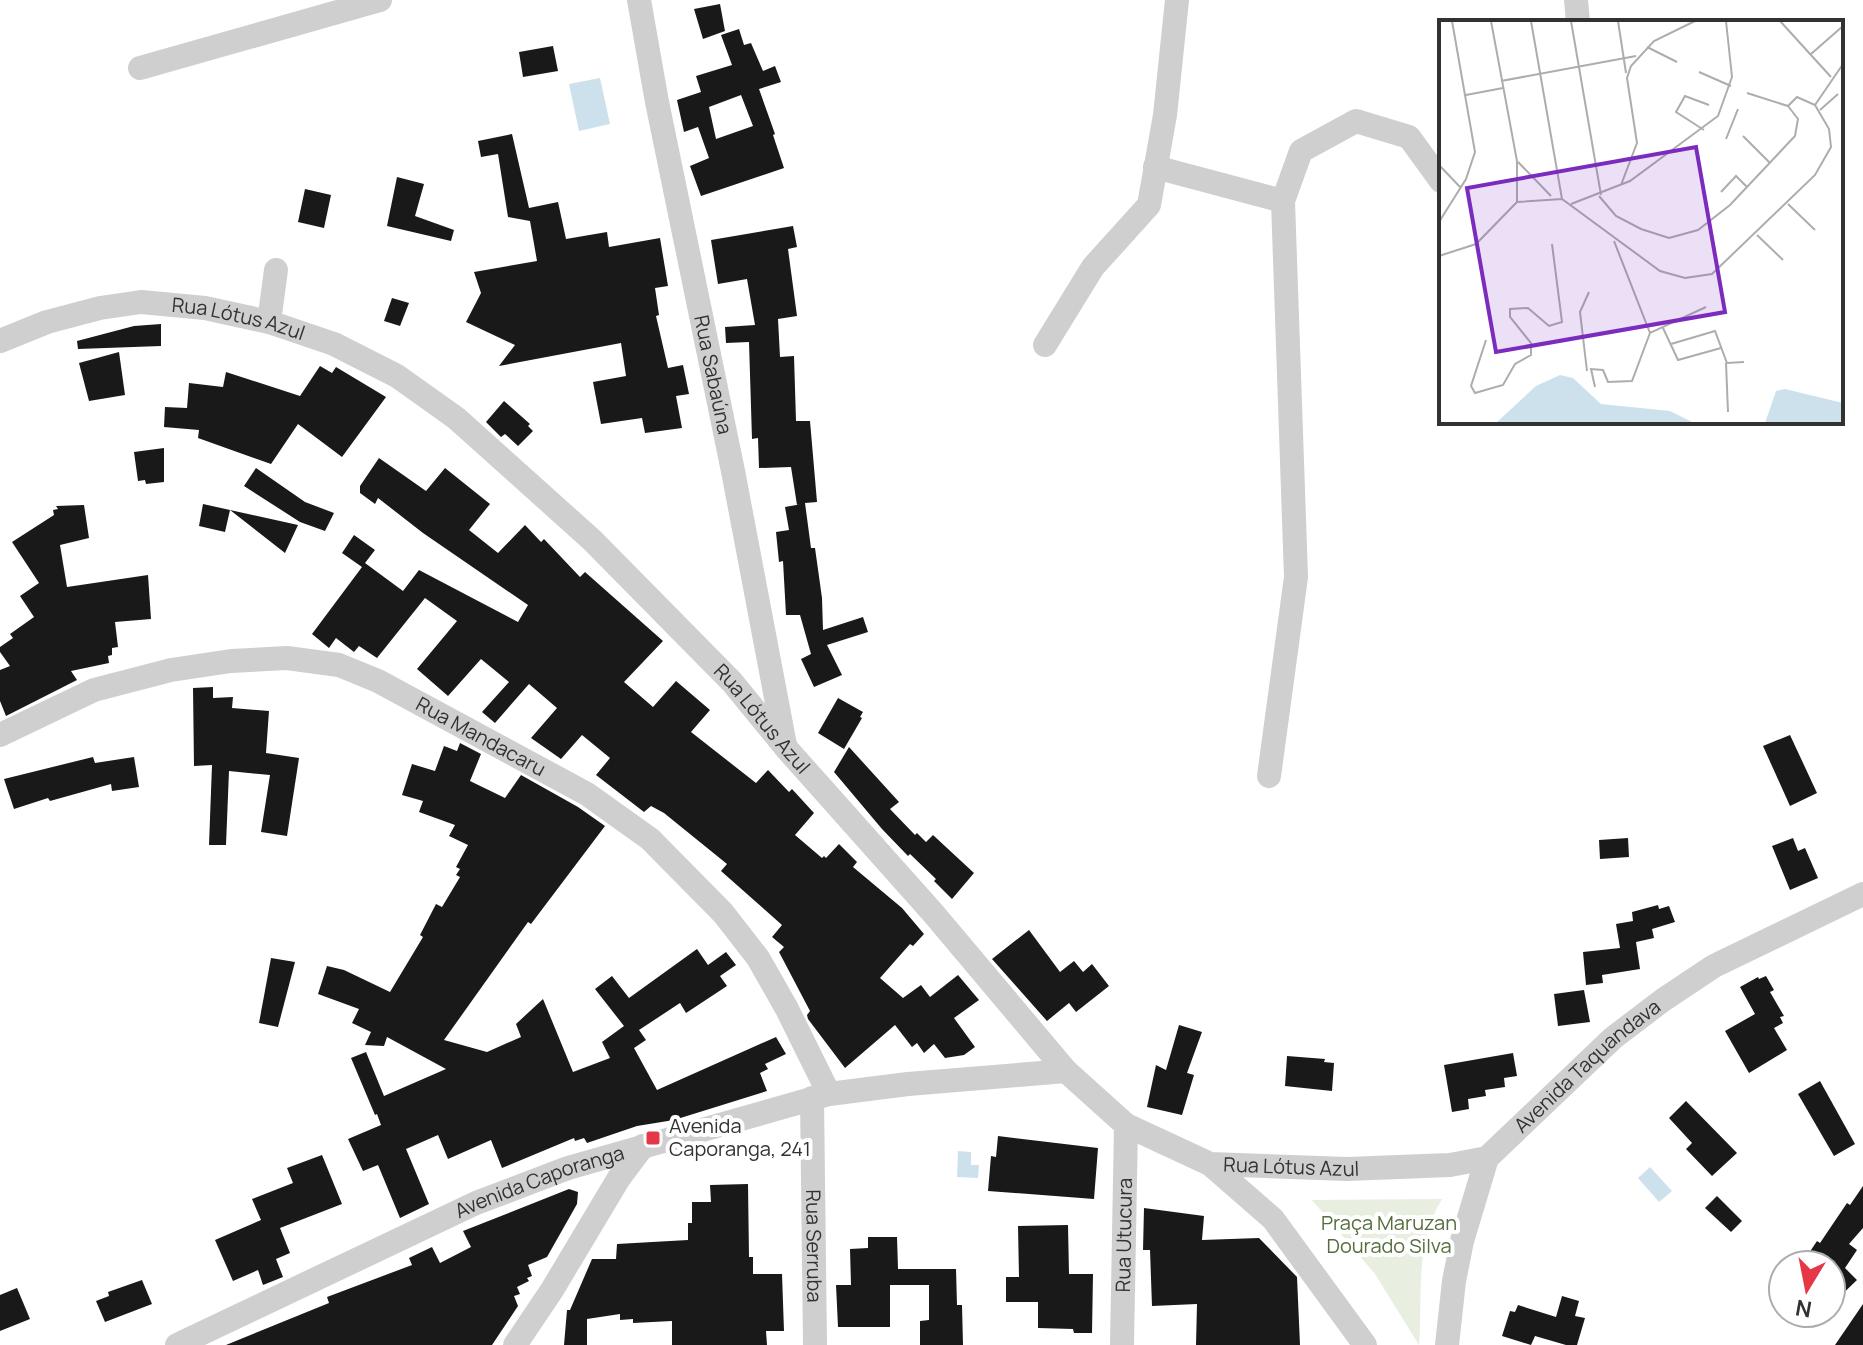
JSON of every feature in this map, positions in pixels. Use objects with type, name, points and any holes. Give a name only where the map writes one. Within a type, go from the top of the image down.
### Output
[{"type":"street","points":[[140,68],[380,0]]},
{"type":"street","name":"Rua Sabaúna","points":[[639,0],[786,748]]},
{"type":"street","points":[[1045,345],[1093,267],[1149,205],[1165,115],[1177,0]]},
{"type":"street","points":[[1576,0],[1578,20]]},
{"type":"street","points":[[1269,776],[1296,577],[1283,201],[1301,151],[1356,121],[1409,137],[1439,178]]},
{"type":"street","points":[[1155,167],[1283,201]]},
{"type":"street","points":[[269,322],[276,270]]},
{"type":"street","name":"Rua Lótus Azul","points":[[0,341],[47,322],[100,308],[141,302],[205,308],[269,322],[334,344],[397,376],[456,418],[592,540],[732,682],[1066,1071],[1126,1125],[1210,1164],[1360,1169],[1450,1165],[1487,1158]]},
{"type":"street","name":"Rua Mandacaru","points":[[0,735],[94,690],[171,670],[231,661],[287,658],[339,665],[378,681],[587,794],[650,839],[723,913],[758,958],[787,1009],[820,1096]]},
{"type":"street","name":"Avenida Taquandava","points":[[1487,1158],[1613,1038],[1663,1000],[1714,966],[1863,894]]},
{"type":"street","name":"Avenida Caporanga","points":[[177,1345],[476,1203],[568,1168],[820,1096],[908,1084],[1066,1071]]},
{"type":"street","name":"Rua Serruba","points":[[815,1345],[820,1096]]},
{"type":"street","name":"Rua Utucura","points":[[1122,1345],[1126,1125]]},
{"type":"street","points":[[515,1345],[619,1178],[643,1146]]},
{"type":"street","points":[[1447,1345],[1456,1268],[1487,1158]]},
{"type":"street","points":[[1210,1164],[1273,1219],[1365,1345]]},
{"type":"green space","name":"Praça Maruzan Dourado Silva","points":[[1442,1199],[1433,1216],[1423,1252],[1419,1345],[1375,1274],[1312,1200]]},
{"type":"water","points":[[600,78],[610,124],[579,131],[569,84]]},
{"type":"water","points":[[958,1151],[971,1152],[971,1165],[979,1165],[978,1178],[957,1177]]},
{"type":"water","points":[[1650,1167],[1672,1191],[1659,1202],[1638,1178]]},
{"type":"building","points":[[720,4],[725,31],[703,39],[694,9]]},
{"type":"building","points":[[739,29],[744,45],[751,43],[763,71],[775,66],[781,82],[759,89],[784,168],[701,196],[690,166],[709,158],[698,127],[684,132],[677,100],[701,92],[696,76],[732,65],[721,35]],"holes":[[[741,95],[753,126],[716,139],[709,107]]]},
{"type":"building","points":[[553,46],[558,71],[523,77],[519,52]]},
{"type":"building","points":[[512,134],[529,208],[558,202],[566,239],[607,232],[609,247],[660,238],[668,286],[655,288],[659,315],[656,316],[668,368],[683,365],[689,394],[676,396],[682,428],[645,433],[642,418],[601,424],[593,382],[626,376],[621,343],[499,366],[515,345],[466,322],[481,293],[474,272],[537,261],[530,221],[508,217],[498,154],[481,157],[478,141]]},
{"type":"building","points":[[397,177],[424,184],[415,216],[454,230],[451,241],[387,226]]},
{"type":"building","points":[[305,189],[331,195],[324,228],[298,222]]},
{"type":"building","points":[[793,226],[797,247],[788,249],[797,316],[778,319],[780,357],[794,356],[796,421],[810,421],[817,502],[805,503],[811,548],[815,548],[823,630],[863,617],[868,632],[827,645],[842,675],[814,687],[801,659],[811,654],[800,615],[786,615],[783,561],[779,562],[776,532],[789,530],[785,507],[797,505],[791,467],[759,468],[758,438],[752,439],[749,342],[726,343],[725,327],[755,325],[747,279],[718,284],[711,240]]},
{"type":"building","points":[[392,298],[409,303],[400,326],[384,321]]},
{"type":"building","points":[[161,324],[161,346],[78,349],[77,341],[134,326]]},
{"type":"building","points":[[119,352],[125,395],[89,401],[79,363]]},
{"type":"building","points":[[320,366],[332,373],[336,367],[386,397],[342,457],[298,424],[271,464],[198,438],[199,430],[164,427],[165,407],[187,408],[189,383],[223,387],[226,372],[300,396]]},
{"type":"building","points":[[504,401],[530,424],[528,426],[533,431],[518,446],[505,434],[501,437],[486,422]]},
{"type":"building","points":[[164,448],[164,482],[146,484],[145,480],[138,481],[134,452]]},
{"type":"building","points":[[379,458],[426,491],[445,468],[490,504],[469,530],[498,553],[525,525],[541,542],[544,539],[580,577],[585,572],[663,641],[624,682],[653,707],[676,681],[710,710],[691,732],[756,783],[768,770],[789,792],[792,789],[814,813],[795,835],[822,858],[826,858],[839,844],[857,862],[853,867],[902,908],[924,934],[913,946],[910,944],[880,978],[903,998],[921,985],[930,997],[958,975],[979,1000],[954,1018],[975,1047],[964,1055],[945,1058],[934,1044],[924,1053],[917,1043],[912,1047],[895,1025],[845,1068],[808,1019],[810,1011],[779,952],[784,947],[772,937],[782,925],[721,871],[727,864],[664,813],[651,806],[644,812],[596,775],[610,758],[582,735],[561,759],[531,738],[557,708],[529,684],[495,723],[482,712],[509,682],[481,659],[448,696],[417,669],[457,621],[425,598],[377,658],[359,646],[354,652],[336,638],[329,648],[312,634],[362,567],[342,553],[354,535],[375,550],[365,563],[403,591],[419,570],[518,622],[528,605],[378,498],[375,504],[360,493],[360,486]]},
{"type":"building","points":[[256,468],[305,502],[334,513],[325,531],[300,522],[244,486]]},
{"type":"building","points":[[203,504],[230,510],[225,532],[199,526]]},
{"type":"building","points":[[84,505],[89,538],[60,545],[67,587],[148,575],[151,619],[115,622],[118,647],[112,648],[109,663],[71,671],[77,680],[6,716],[0,701],[0,670],[10,666],[0,647],[13,638],[10,634],[34,617],[20,596],[39,583],[12,542],[54,515],[53,510],[58,509],[56,506]]},
{"type":"building","points":[[230,510],[298,525],[285,553]]},
{"type":"building","points":[[213,687],[213,698],[233,697],[232,708],[269,711],[266,753],[299,758],[287,836],[261,832],[270,775],[229,771],[226,845],[209,845],[212,765],[194,766],[193,688]]},
{"type":"building","points":[[838,698],[863,712],[844,749],[818,733]]},
{"type":"building","points":[[1790,735],[1817,793],[1790,806],[1763,746]]},
{"type":"building","points":[[460,743],[481,754],[470,781],[505,798],[521,775],[605,826],[531,924],[528,922],[444,1040],[487,1052],[521,1037],[516,1024],[543,999],[573,1072],[610,1058],[602,1042],[624,1026],[595,989],[612,976],[629,998],[697,949],[708,965],[726,952],[736,965],[720,976],[727,986],[686,1013],[680,1003],[639,1030],[646,1040],[634,1048],[657,1090],[776,1037],[786,1054],[765,1064],[768,1069],[760,1073],[767,1091],[674,1120],[637,1126],[587,1143],[584,1138],[575,1141],[574,1138],[502,1168],[491,1140],[448,1159],[438,1135],[406,1149],[429,1204],[400,1218],[378,1165],[363,1171],[348,1139],[381,1125],[351,1058],[366,1052],[384,1096],[446,1069],[387,1037],[384,1046],[365,1045],[371,1032],[352,1023],[359,1009],[318,994],[327,966],[344,970],[390,992],[423,937],[420,935],[436,904],[442,907],[460,877],[456,875],[460,869],[456,867],[468,845],[449,836],[455,825],[419,812],[423,801],[402,795],[412,764],[435,771],[444,746],[457,751]]},
{"type":"building","points":[[849,747],[899,802],[890,809],[915,835],[917,833],[926,842],[933,835],[974,873],[952,899],[934,881],[936,879],[882,829],[834,772]]},
{"type":"building","points":[[93,757],[95,763],[134,757],[139,787],[112,791],[111,784],[14,809],[4,779]]},
{"type":"building","points":[[1628,838],[1629,857],[1600,859],[1599,840]]},
{"type":"building","points":[[1793,838],[1798,851],[1805,848],[1818,878],[1790,890],[1772,846]]},
{"type":"building","points":[[1658,905],[1659,909],[1669,906],[1675,922],[1652,929],[1654,938],[1636,942],[1640,969],[1602,975],[1603,983],[1586,985],[1583,952],[1620,948],[1616,924],[1633,921],[1632,912]]},
{"type":"building","points":[[1029,930],[1060,972],[1074,961],[1083,972],[1092,964],[1109,986],[1076,1012],[1069,1003],[1047,1021],[992,959]]},
{"type":"building","points":[[271,958],[295,962],[278,1027],[259,1023]]},
{"type":"building","points":[[1766,976],[1774,990],[1770,992],[1784,1016],[1780,1017],[1783,1023],[1774,1028],[1787,1050],[1749,1073],[1725,1031],[1755,1014],[1740,987]]},
{"type":"building","points":[[1584,990],[1590,1022],[1558,1026],[1554,994]]},
{"type":"building","points":[[1179,1025],[1202,1032],[1187,1073],[1194,1075],[1182,1115],[1147,1107],[1156,1065],[1166,1070]]},
{"type":"building","points":[[1513,1053],[1517,1076],[1504,1078],[1505,1087],[1485,1090],[1486,1096],[1468,1099],[1469,1109],[1452,1112],[1444,1065]]},
{"type":"building","points":[[1287,1056],[1325,1059],[1324,1062],[1334,1063],[1332,1091],[1285,1086]]},
{"type":"building","points":[[1820,1081],[1855,1144],[1834,1156],[1798,1094]]},
{"type":"building","points":[[1686,1101],[1737,1153],[1712,1176],[1686,1149],[1692,1143],[1669,1118]]},
{"type":"building","points":[[998,1136],[1098,1148],[1094,1199],[988,1191],[991,1156],[996,1157]]},
{"type":"building","points":[[322,1155],[342,1204],[280,1228],[290,1253],[276,1259],[283,1277],[263,1285],[258,1270],[233,1281],[215,1240],[261,1220],[252,1199],[293,1183],[287,1168]]},
{"type":"building","points":[[748,1184],[749,1257],[753,1257],[753,1274],[782,1274],[784,1331],[766,1331],[767,1345],[672,1345],[672,1321],[633,1323],[633,1319],[620,1320],[620,1314],[587,1319],[587,1345],[564,1345],[567,1310],[570,1310],[592,1259],[616,1259],[617,1244],[688,1240],[692,1202],[711,1202],[710,1185]]},
{"type":"building","points":[[1863,1186],[1863,1228],[1849,1244],[1857,1250],[1847,1265],[1847,1249],[1812,1249],[1817,1241],[1820,1243],[1847,1203],[1850,1205]]},
{"type":"building","points":[[569,1189],[578,1192],[577,1204],[547,1257],[528,1265],[532,1276],[517,1287],[520,1294],[514,1296],[518,1306],[492,1345],[226,1345],[329,1303],[327,1297],[412,1265],[409,1258],[432,1247],[440,1263],[471,1247],[463,1231]]},
{"type":"building","points":[[1717,1196],[1742,1221],[1731,1232],[1705,1208]]},
{"type":"building","points":[[1144,1208],[1204,1216],[1202,1240],[1259,1238],[1297,1277],[1300,1345],[1196,1345],[1197,1304],[1152,1306],[1150,1250],[1143,1250]]},
{"type":"building","points":[[1068,1225],[1069,1274],[1093,1274],[1092,1333],[1038,1328],[1038,1302],[1006,1302],[1006,1277],[1019,1277],[1018,1226]]},
{"type":"building","points":[[868,1237],[897,1237],[898,1269],[956,1269],[957,1305],[962,1305],[963,1345],[920,1345],[920,1321],[929,1320],[929,1285],[890,1285],[890,1327],[838,1327],[836,1285],[851,1285],[850,1249],[868,1248]]},
{"type":"building","points":[[1847,1270],[1857,1280],[1847,1290]]},
{"type":"building","points":[[142,1280],[152,1304],[105,1322],[96,1301],[109,1296],[108,1292]]},
{"type":"building","points":[[17,1288],[30,1319],[0,1331],[0,1295]]},
{"type":"building","points":[[1562,1296],[1579,1301],[1575,1316],[1585,1318],[1577,1345],[1535,1336],[1531,1345],[1502,1336],[1510,1311],[1515,1312],[1518,1305],[1556,1317]]},
{"type":"building","points":[[1863,1304],[1863,1345],[1835,1345]]},
{"type":"place","name":"Avenida Caporanga, 241","points":[[653,1138]]}]
